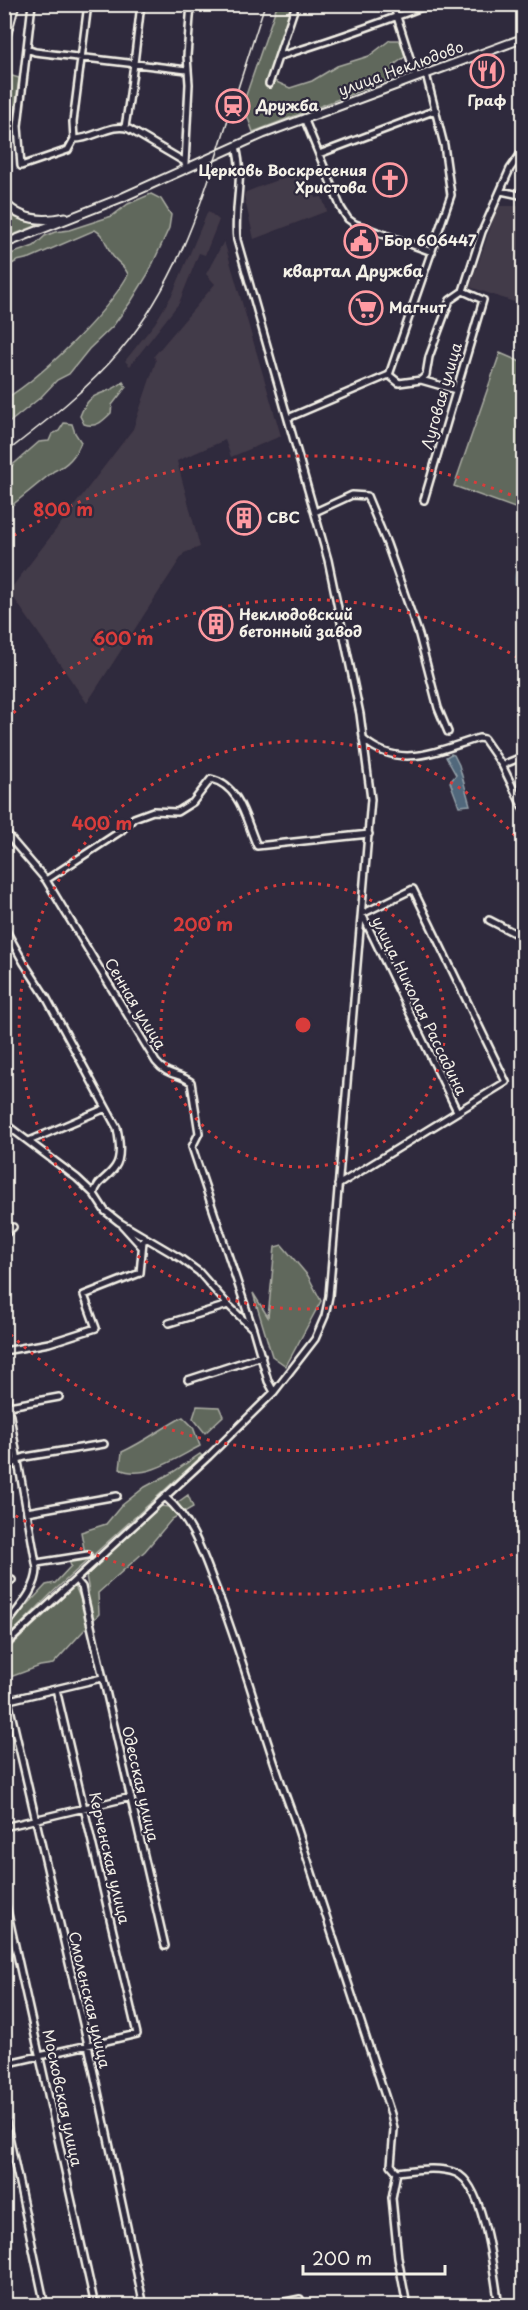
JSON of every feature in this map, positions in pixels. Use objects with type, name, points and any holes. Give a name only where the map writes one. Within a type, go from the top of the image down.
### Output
[{"type":"main road","points":[[4,44],[15,4]]},
{"type":"main road","name":"улица Неклюдово","points":[[86,212],[186,166],[304,118],[524,38]]},
{"type":"main road","points":[[4,202],[21,214],[44,220],[86,212]]},
{"type":"main road","points":[[4,244],[86,212]]},
{"type":"street","points":[[32,4],[17,135],[21,165],[68,150],[74,138],[73,122],[88,4]]},
{"type":"street","points":[[125,127],[134,76],[141,4]]},
{"type":"street","points":[[186,166],[189,84],[187,70],[191,4]]},
{"type":"street","points":[[269,84],[296,4]]},
{"type":"street","points":[[393,4],[416,77]]},
{"type":"street","points":[[279,56],[344,36],[384,20],[398,18],[430,4]]},
{"type":"street","points":[[27,48],[187,70]]},
{"type":"street","points":[[288,418],[389,375],[451,195],[450,177],[426,74]]},
{"type":"street","points":[[319,154],[436,110]]},
{"type":"street","points":[[304,118],[341,208],[348,219],[362,227],[432,252]]},
{"type":"street","points":[[74,138],[87,138],[125,127],[186,166]]},
{"type":"street","points":[[4,1646],[274,1392],[309,1348],[325,1316],[330,1283],[371,799],[363,740],[340,615],[315,513],[237,240],[240,168],[236,147]]},
{"type":"street","points":[[421,381],[426,375],[429,357],[446,308],[450,300],[464,291],[482,232],[510,169],[524,149]]},
{"type":"street","points":[[501,191],[524,196]]},
{"type":"street","name":"Луговая улица","points":[[424,500],[483,300],[464,291]]},
{"type":"street","points":[[389,375],[399,383],[421,381],[456,390]]},
{"type":"street","points":[[315,513],[351,495],[367,496],[387,544],[418,635],[438,708],[448,732]]},
{"type":"street","points":[[363,740],[378,751],[398,756],[427,753],[481,738],[486,741],[502,765],[524,810]]},
{"type":"street","points":[[502,765],[524,756]]},
{"type":"street","points":[[46,880],[121,831],[134,818],[153,812],[177,812],[193,802],[212,779],[221,781],[241,803],[257,846],[369,834]]},
{"type":"street","name":"Сенная улица","points":[[4,831],[46,880],[156,1062],[172,1075],[186,1078],[191,1082],[200,1133],[192,1147],[253,1329]]},
{"type":"street","name":"улица Николая Рассадина","points":[[338,1185],[506,1082],[413,889],[362,914],[457,1111]]},
{"type":"street","points":[[489,920],[524,938]]},
{"type":"street","points":[[4,927],[46,996],[118,1132],[118,1160],[115,1168],[97,1185],[94,1194]]},
{"type":"street","points":[[524,945],[520,953],[524,966]]},
{"type":"street","points":[[29,1141],[106,1108]]},
{"type":"street","points":[[4,1123],[58,1161],[94,1194],[105,1211],[119,1222],[180,1258],[199,1272],[253,1329],[268,1381],[274,1392]]},
{"type":"street","points":[[119,1222],[142,1247]]},
{"type":"street","points":[[4,1235],[13,1227]]},
{"type":"street","points":[[4,1351],[50,1343],[96,1328],[84,1295],[140,1273],[143,1241],[147,1239]]},
{"type":"street","points":[[169,1323],[228,1305]]},
{"type":"street","points":[[188,1380],[262,1356]]},
{"type":"street","points":[[4,1382],[37,1563],[37,1579],[4,1628]]},
{"type":"street","points":[[9,1406],[59,1397]]},
{"type":"street","points":[[4,1471],[18,1459],[104,1444]]},
{"type":"street","points":[[27,1512],[117,1496]]},
{"type":"street","points":[[165,1497],[179,1509],[199,1544],[233,1635],[277,1775],[294,1818],[391,2114],[394,2129],[391,2165],[397,2172]]},
{"type":"street","points":[[37,1563],[88,1555]]},
{"type":"street","points":[[4,1583],[12,1580]]},
{"type":"street","name":"Одесская улица","points":[[76,1580],[82,1587],[165,1946]]},
{"type":"street","points":[[6,1700],[102,1678]]},
{"type":"street","name":"Керченская улица","points":[[56,1689],[137,2034],[88,2045]]},
{"type":"street","name":"Смоленская улица","points":[[6,1700],[88,2045],[144,2306]]},
{"type":"street","points":[[4,1827],[131,1797]]},
{"type":"street","name":"Московская улица","points":[[4,1896],[95,2306]]},
{"type":"street","points":[[4,2064],[88,2045]]},
{"type":"street","points":[[4,2112],[45,2306]]},
{"type":"street","points":[[397,2172],[450,2171],[463,2177],[473,2189],[480,2206],[500,2306]]},
{"type":"street","points":[[397,2172],[392,2198],[398,2258],[407,2306]]},
{"type":"street","points":[[266,2306],[300,2299]]},
{"type":"shaded area","points":[[277,5],[293,5],[272,68],[274,81],[290,88],[312,81],[337,66],[369,56],[390,40],[401,40],[406,56],[394,65],[391,79],[253,132],[243,104]]},
{"type":"shaded area","points":[[9,75],[19,78],[8,165],[4,151],[4,78]]},
{"type":"shaded area","points":[[306,169],[316,198],[322,197],[327,211],[254,239],[244,196],[246,192]]},
{"type":"shaded area","points":[[151,194],[161,199],[171,215],[169,228],[148,274],[132,300],[113,326],[89,349],[69,374],[57,380],[41,397],[5,426],[5,399],[55,360],[72,343],[105,308],[128,275],[112,255],[101,235],[95,230],[5,268],[5,256],[34,246],[45,236],[55,232],[69,230],[112,216],[128,204]]},
{"type":"shaded area","points":[[498,206],[523,206],[523,305],[470,287]]},
{"type":"shaded area","points":[[208,211],[219,220],[205,255],[199,253],[179,303],[130,366],[125,361],[155,323],[173,293]]},
{"type":"shaded area","points":[[11,214],[38,225],[5,238]]},
{"type":"shaded area","points":[[224,241],[281,436],[231,457],[225,440],[177,461],[200,547],[184,553],[87,703],[9,591],[133,429],[156,361],[154,356],[215,284],[206,274]]},
{"type":"shaded area","points":[[500,353],[523,363],[523,511],[454,486]]},
{"type":"shaded area","points":[[123,382],[126,387],[112,405],[111,413],[99,423],[84,424],[80,416],[89,401]]},
{"type":"shaded area","points":[[64,423],[72,424],[81,442],[77,452],[67,463],[5,511],[5,474],[8,469],[39,442],[49,441],[52,434],[59,431]]},
{"type":"shaded area","points":[[282,1245],[308,1276],[321,1301],[286,1366],[272,1356],[253,1293],[268,1317],[275,1247]]},
{"type":"shaded area","points":[[197,1406],[219,1407],[223,1416],[205,1433],[193,1418]]},
{"type":"shaded area","points":[[183,1417],[193,1427],[200,1446],[150,1470],[130,1472],[120,1469],[122,1452]]},
{"type":"shaded area","points":[[200,1454],[202,1456],[55,1590],[5,1640],[4,1633],[46,1585],[55,1583],[71,1566],[69,1561],[85,1554],[81,1532],[106,1524],[121,1506],[145,1487]]},
{"type":"shaded area","points":[[188,1495],[193,1507],[172,1519],[145,1551],[98,1593],[99,1614],[53,1664],[40,1666],[5,1679],[5,1652],[75,1586],[81,1600],[89,1591],[86,1576],[159,1506],[171,1507]]},
{"type":"water","points":[[454,755],[459,765],[470,805],[459,806],[450,782],[456,775],[446,757]]},
{"type":"waterway","points":[[524,561],[518,580],[524,598]]},
{"type":"railway","points":[[4,454],[65,406],[107,366],[139,327],[155,302],[170,276],[194,221],[265,4]]},
{"type":"place","name":"Граф","points":[[487,71]]},
{"type":"place","name":"Дружба","points":[[233,106]]},
{"type":"place","name":"Церковь Воскресения Христова","points":[[390,180]]},
{"type":"place","name":"Бор 606447","points":[[361,241]]},
{"type":"place","name":"Магнит","points":[[366,308]]},
{"type":"place","name":"СВС","points":[[244,518]]},
{"type":"place","name":"Неклюдовский бетонный завод","points":[[216,624]]},
{"type":"district","name":"квартал Дружба","points":[[353,271]]}]
